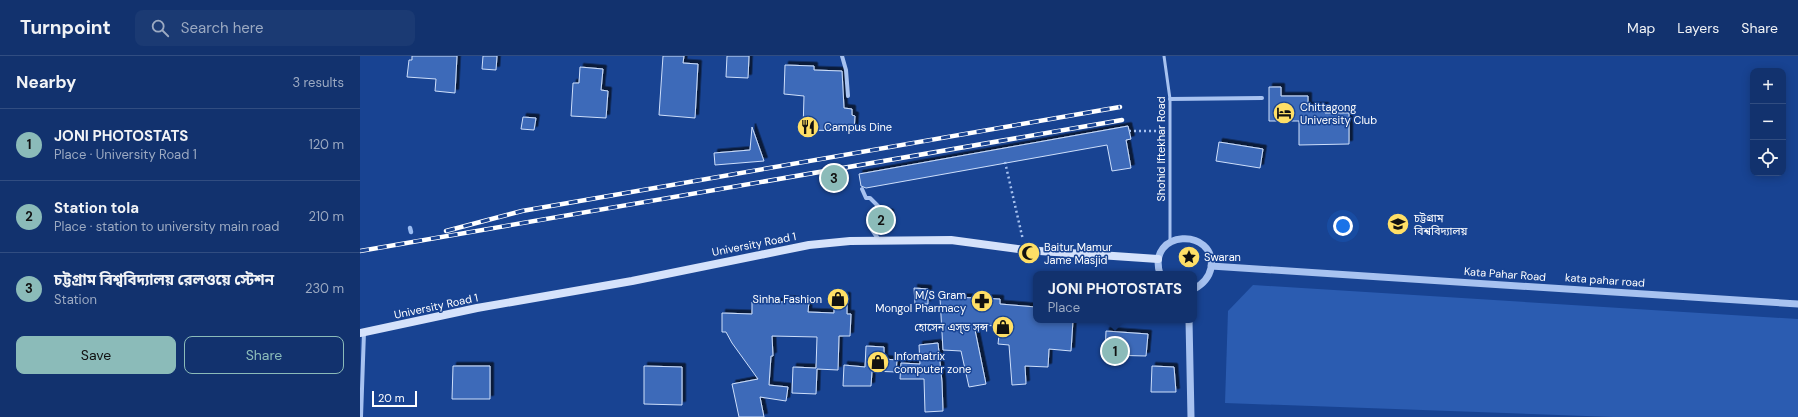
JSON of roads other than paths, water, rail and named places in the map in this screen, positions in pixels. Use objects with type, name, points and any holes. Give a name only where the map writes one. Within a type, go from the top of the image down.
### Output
[{"type":"main road","name":"University Road 1","points":[[362,333],[477,308],[632,281],[809,245],[880,241],[951,240],[1025,250],[1158,259]]},
{"type":"street","points":[[842,56],[846,70],[848,96]]},
{"type":"street","points":[[1170,99],[1262,98]]},
{"type":"street","points":[[862,189],[866,198],[870,198],[880,208],[873,211],[869,216],[871,219],[870,227],[880,241]]},
{"type":"street","points":[[1159,271],[1158,259],[1160,252],[1170,242],[1178,238],[1198,241],[1207,250],[1210,257],[1211,266],[1206,279],[1197,286]]},
{"type":"street","name":"Kata Pahar Road","points":[[1211,266],[1798,304]]},
{"type":"street","name":"kata pahar road","points":[[1243,267],[1798,304]]},
{"type":"street","points":[[1189,323],[1190,417]]},
{"type":"street","points":[[360,417],[362,333]]},
{"type":"lane","name":"Shohid Iftekhar Road","points":[[1164,56],[1170,99],[1170,242]]},
{"type":"waterway","points":[[410,228],[411,232]]},
{"type":"railway","points":[[446,231],[522,211],[1120,107]]},
{"type":"railway","points":[[360,251],[1122,120]]},
{"type":"place","name":"Chittagong University Club","points":[[1284,113]]},
{"type":"place","name":"Campus Dine","points":[[808,127]]},
{"type":"place","name":"চট্টগ্রাম বিশ্ববিদ্যালয় রেলওয়ে স্টেশন","points":[[834,178]]},
{"type":"place","name":"Station tola","points":[[881,220]]},
{"type":"place","name":"চট্টগ্রাম বিশ্ববিদ্যালয়","points":[[1398,224]]},
{"type":"place","name":"Baitur Mamur Jame Masjid","points":[[1029,253]]},
{"type":"place","name":"Swaran","points":[[1189,257]]},
{"type":"place","name":"Sinha Fashion","points":[[838,299]]},
{"type":"place","name":"M/S Gram Mongol Pharmacy","points":[[982,301]]},
{"type":"place","name":"হোসেন এস্ড সন্স","points":[[1003,327]]},
{"type":"place","name":"JONI PHOTOSTATS","points":[[1115,351]]},
{"type":"place","name":"Infomatrix computer zone","points":[[878,362]]}]
